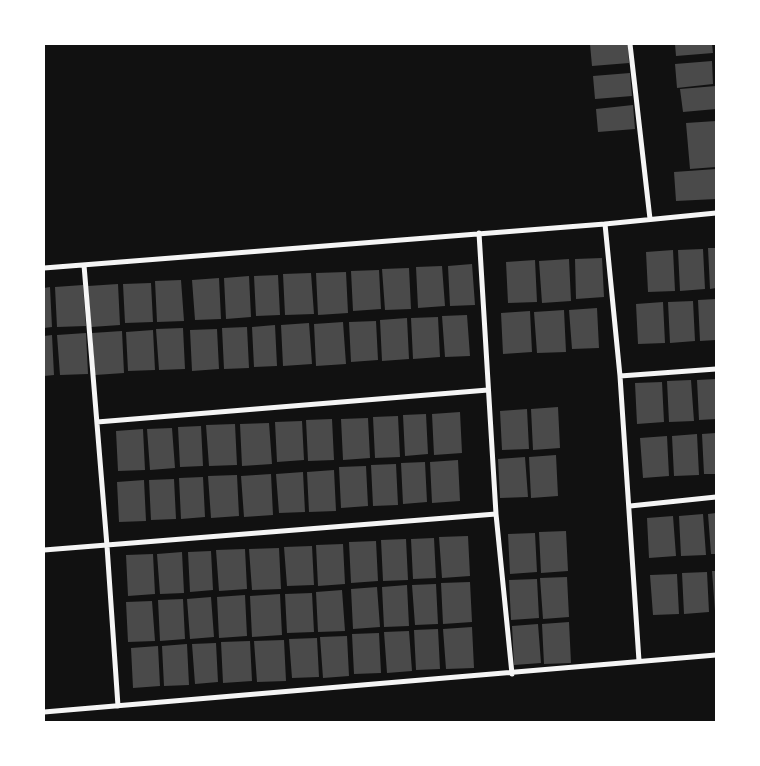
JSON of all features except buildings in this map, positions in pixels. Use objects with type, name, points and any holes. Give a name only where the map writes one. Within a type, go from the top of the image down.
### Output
[{"type":"street","points":[[630,44],[650,219]]},
{"type":"street","points":[[44,268],[606,224],[716,213]]},
{"type":"street","points":[[606,224],[630,506],[639,661]]},
{"type":"street","points":[[479,233],[496,514],[512,674]]},
{"type":"street","points":[[84,265],[118,706]]},
{"type":"street","points":[[620,376],[716,369]]},
{"type":"street","points":[[97,422],[488,390]]},
{"type":"street","points":[[630,506],[716,497]]},
{"type":"street","points":[[44,550],[496,514]]},
{"type":"street","points":[[44,712],[512,674],[716,655]]}]
